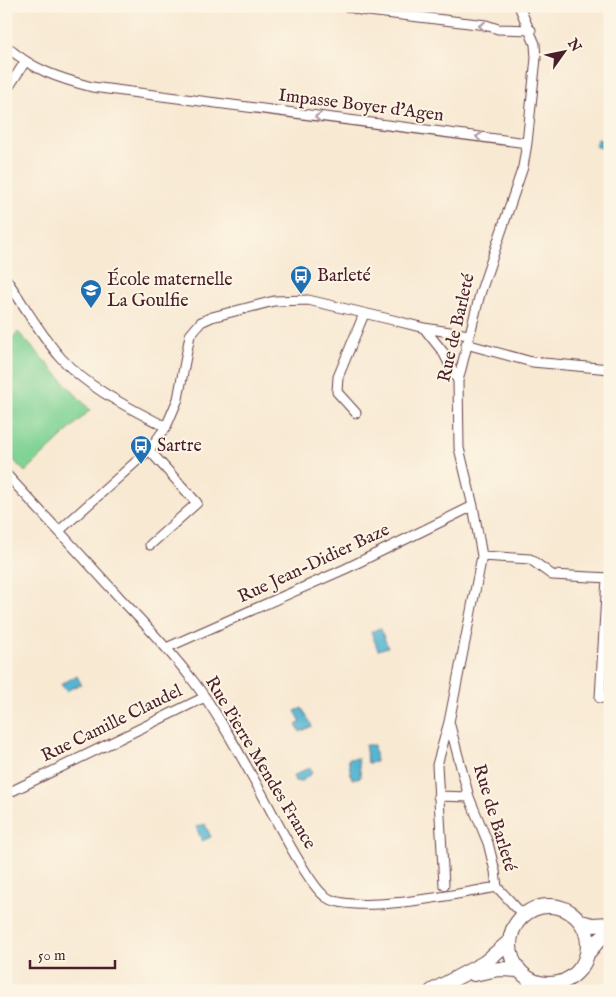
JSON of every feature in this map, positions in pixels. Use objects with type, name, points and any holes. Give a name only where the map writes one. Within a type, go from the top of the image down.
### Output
[{"type":"street","points":[[346,6],[360,10],[486,24],[498,29],[530,30]]},
{"type":"street","name":"Rue de Barleté","points":[[444,884],[437,765],[449,722],[482,556],[474,506],[459,448],[458,381],[497,239],[523,167],[527,143],[536,58],[530,30],[519,6]]},
{"type":"street","name":"Impasse Boyer d'Agen","points":[[6,46],[24,62],[60,78],[92,87],[527,143]]},
{"type":"street","points":[[6,90],[24,62]]},
{"type":"street","points":[[6,279],[51,346],[78,374],[105,393],[166,427]]},
{"type":"street","points":[[59,531],[148,450],[166,427],[178,399],[190,335],[201,322],[223,313],[274,301],[308,300],[468,339],[532,362],[610,369]]},
{"type":"street","points":[[356,413],[337,392],[337,385],[338,377],[364,314]]},
{"type":"street","points":[[424,328],[443,352],[458,381]]},
{"type":"street","points":[[148,450],[197,503],[150,546]]},
{"type":"street","name":"Rue Pierre Mendes France","points":[[6,474],[166,648],[204,697],[295,853],[318,891],[325,897],[340,904],[376,904],[444,896],[497,887]]},
{"type":"street","name":"Rue Jean-Didier Baze","points":[[166,648],[344,569],[474,506]]},
{"type":"street","points":[[482,556],[530,559],[552,575],[608,578],[605,698]]},
{"type":"street","name":"Rue Camille Claudel","points":[[6,794],[204,697]]},
{"type":"street","name":"Rue de Barleté","points":[[449,722],[469,797],[488,843],[496,871],[497,887],[523,915]]},
{"type":"street","points":[[438,796],[469,797]]},
{"type":"street","points":[[529,991],[510,951],[510,941],[516,922],[523,915],[534,908],[547,906],[560,907],[571,913],[581,922],[586,932],[587,954]]},
{"type":"street","points":[[581,922],[593,925],[610,924]]},
{"type":"street","points":[[466,975],[499,969],[522,973],[546,987],[559,983],[575,974],[598,940],[610,932]]},
{"type":"street","points":[[432,991],[466,975],[486,962],[510,941]]},
{"type":"green space","points":[[18,332],[90,410],[25,472],[6,452],[6,344]]},
{"type":"water","points":[[598,139],[610,143],[610,151],[595,146]]},
{"type":"water","points":[[380,628],[388,647],[378,650],[371,632]]},
{"type":"water","points":[[77,676],[81,684],[66,691],[61,684]]},
{"type":"water","points":[[302,708],[312,726],[300,732],[296,725],[301,722],[295,711]]},
{"type":"water","points":[[365,745],[374,745],[376,762],[368,763]]},
{"type":"water","points":[[358,758],[361,777],[352,779],[348,759]]},
{"type":"water","points":[[310,767],[312,773],[301,782],[295,781],[293,776]]},
{"type":"water","points":[[205,824],[211,837],[202,841],[196,827]]},
{"type":"place","name":"Barleté","points":[[301,295]]},
{"type":"place","name":"École maternelle La Goulfie","points":[[91,309]]},
{"type":"place","name":"Sartre","points":[[141,465]]}]
